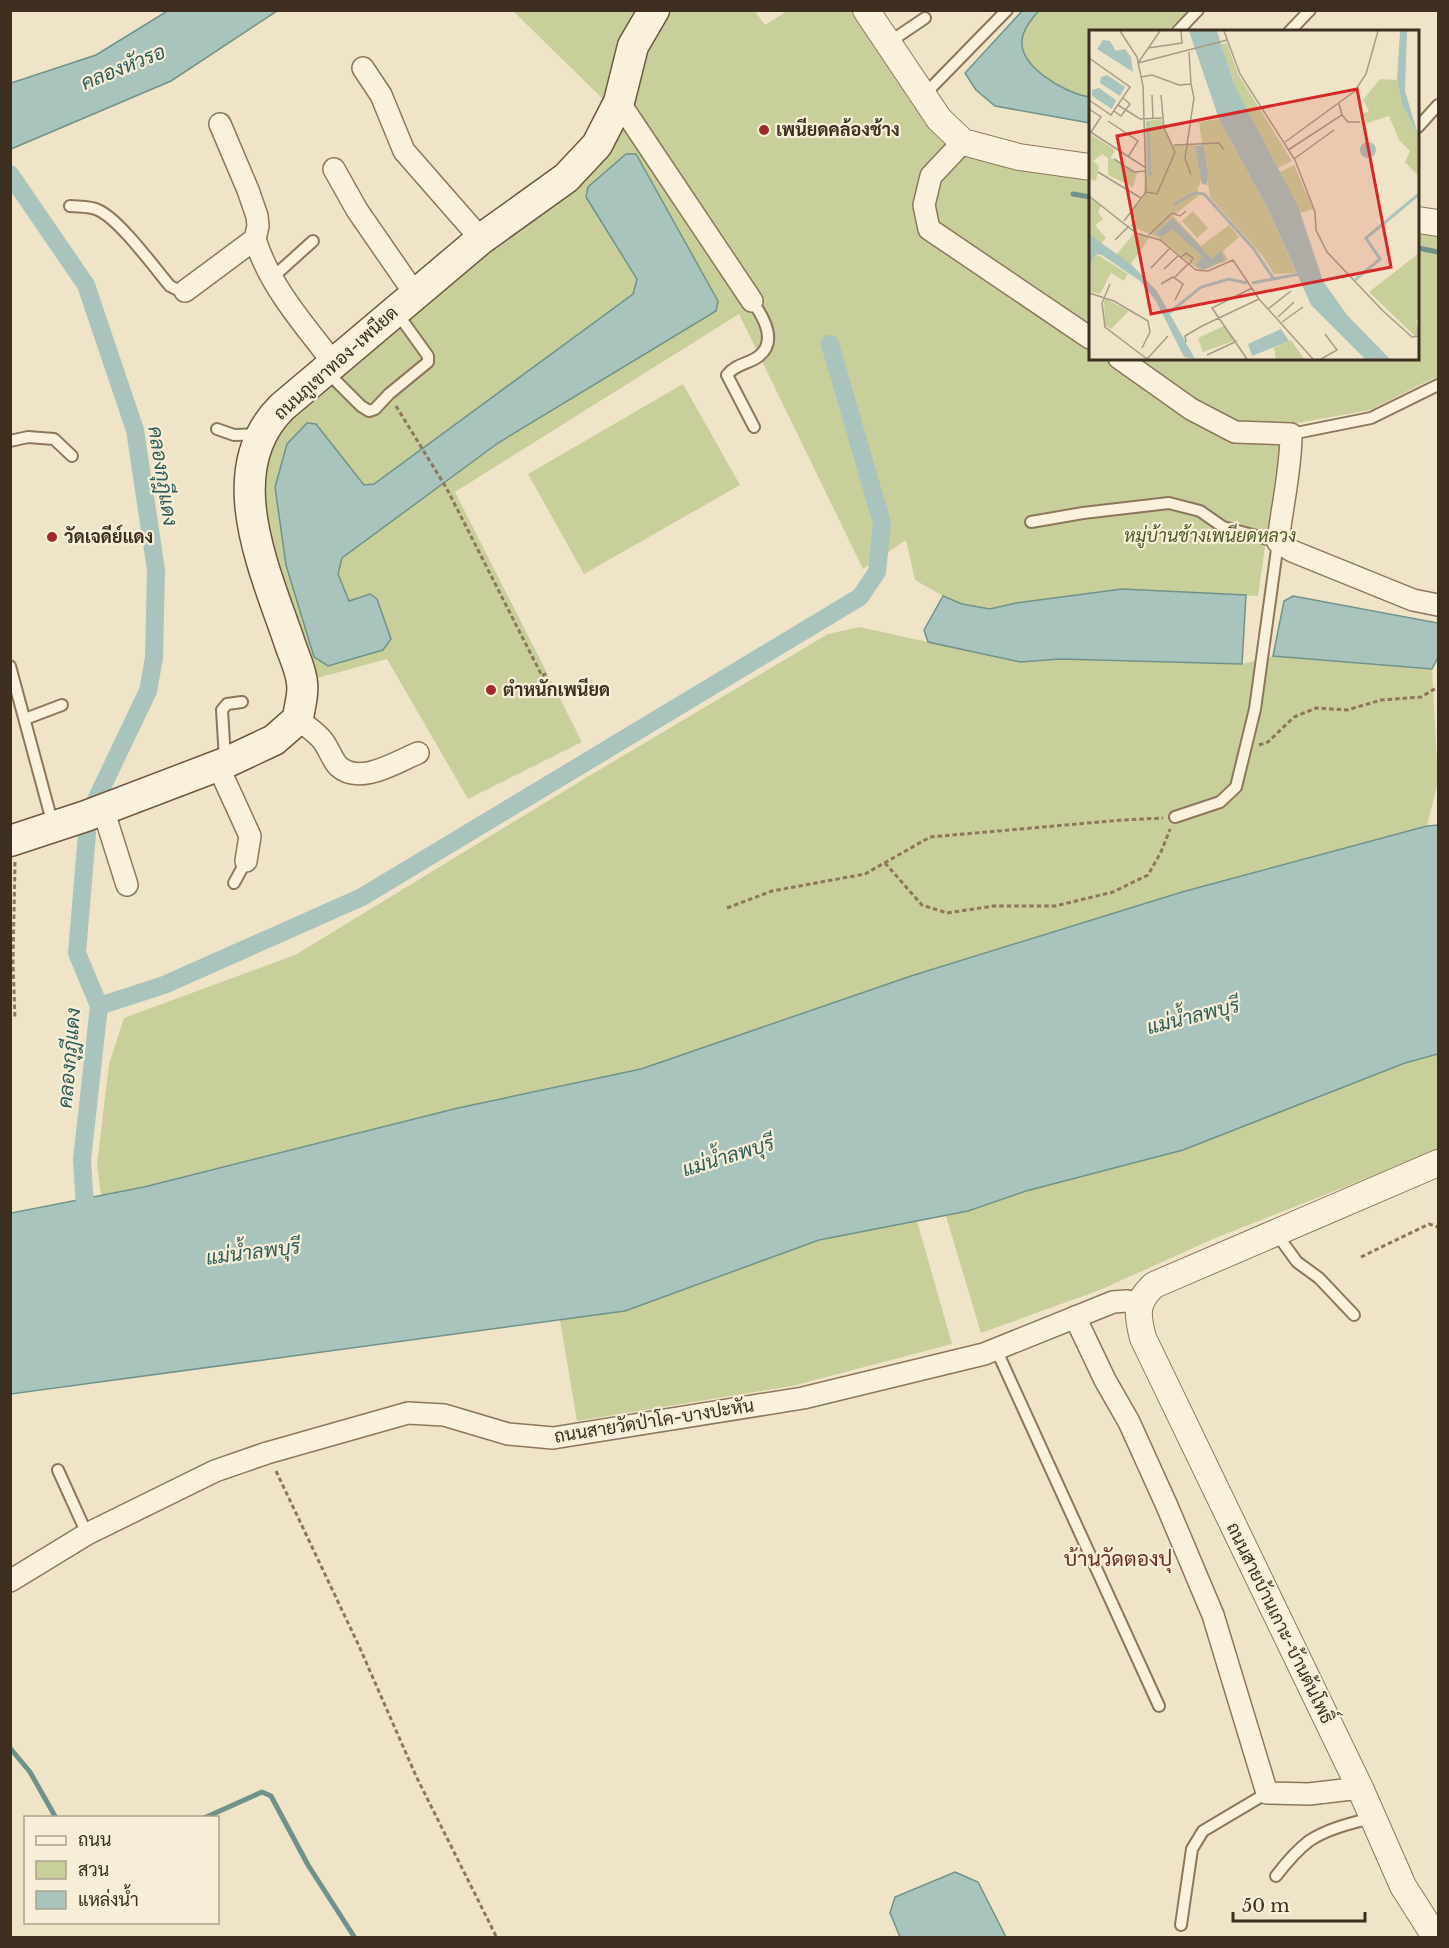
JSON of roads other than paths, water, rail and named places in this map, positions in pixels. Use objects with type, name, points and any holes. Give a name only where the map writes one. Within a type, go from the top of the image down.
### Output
[{"type":"main road","name":"ถนนภูเขาทอง-เพนียด","points":[[298,719],[303,684],[256,540],[251,512],[249,484],[251,466],[263,434],[275,413],[329,366],[481,239],[566,178],[597,145],[620,102],[633,46],[654,10]]},
{"type":"main road","points":[[13,840],[94,813],[222,765],[274,740],[298,719]]},
{"type":"street","points":[[866,10],[939,119],[963,142],[1019,157],[1089,167]]},
{"type":"street","points":[[363,68],[381,95],[404,151],[481,239]]},
{"type":"street","points":[[620,102],[752,301]]},
{"type":"street","points":[[220,124],[257,216],[258,226],[255,239],[261,259],[329,366]]},
{"type":"street","points":[[963,142],[931,176],[924,205],[929,229],[1089,337]]},
{"type":"street","points":[[334,169],[405,302]]},
{"type":"street","points":[[1419,220],[1438,224]]},
{"type":"street","points":[[185,291],[255,239]]},
{"type":"street","points":[[1122,360],[1191,409],[1235,432],[1291,434],[1291,459],[1278,542],[1292,551],[1413,600],[1438,605]]},
{"type":"street","points":[[298,719],[323,740],[336,764],[345,771],[356,774],[371,773],[418,753]]},
{"type":"street","points":[[222,765],[250,836],[246,861]]},
{"type":"street","points":[[94,813],[127,885]]},
{"type":"street","points":[[1140,1303],[1144,1294],[1154,1285],[1438,1163]]},
{"type":"street","name":"ถนนสายวัดป่าโค-บางปะหัน","points":[[10,1581],[87,1534],[215,1471],[267,1453],[408,1413],[444,1415],[508,1434],[553,1438],[803,1398],[984,1354],[1113,1302],[1140,1303]]},
{"type":"street","name":"ถนนสายบ้านเกาะ-บ้านต้นโพธิ์","points":[[1140,1303],[1139,1321],[1143,1338],[1360,1788],[1403,1886],[1436,1938]]},
{"type":"street","points":[[1075,1317],[1105,1380],[1129,1422],[1213,1616],[1267,1793],[1309,1794],[1360,1788]]},
{"type":"lane","points":[[923,96],[1007,10]]},
{"type":"lane","points":[[1179,30],[1198,10]]},
{"type":"lane","points":[[1291,30],[1310,10]]},
{"type":"lane","points":[[888,43],[925,18]]},
{"type":"lane","points":[[1419,126],[1438,105]]},
{"type":"lane","points":[[70,206],[90,207],[103,212],[120,227],[170,286],[185,291]]},
{"type":"lane","points":[[273,277],[313,241]]},
{"type":"lane","points":[[752,301],[769,333],[767,345],[760,356],[732,369],[727,375],[754,427]]},
{"type":"lane","points":[[329,366],[362,406],[369,411],[375,409],[389,394],[428,362],[428,356],[405,302]]},
{"type":"lane","points":[[1291,434],[1371,418],[1438,385]]},
{"type":"lane","points":[[217,429],[234,435],[263,434]]},
{"type":"lane","points":[[10,441],[28,436],[54,439],[72,456]]},
{"type":"lane","points":[[1031,522],[1169,502],[1200,511],[1223,527],[1278,542],[1255,709],[1236,787],[1220,802],[1175,817]]},
{"type":"lane","points":[[10,666],[53,827]]},
{"type":"lane","points":[[222,765],[222,710],[227,704],[242,702]]},
{"type":"lane","points":[[25,719],[62,705]]},
{"type":"lane","points":[[234,883],[246,861]]},
{"type":"lane","points":[[1276,1233],[1297,1262],[1319,1278],[1354,1315]]},
{"type":"lane","points":[[996,1349],[1159,1706]]},
{"type":"lane","points":[[58,1470],[87,1534]]},
{"type":"lane","points":[[1181,1924],[1192,1849],[1203,1831],[1267,1793]]},
{"type":"lane","points":[[1276,1876],[1291,1857],[1310,1840],[1344,1825],[1372,1818]]},
{"type":"water","name":"คลองหัวรอ","points":[[169,10],[277,11],[171,81],[11,149],[11,83],[96,55]]},
{"type":"water","points":[[1022,11],[1039,11],[1023,35],[1022,46],[1026,57],[1044,76],[1056,84],[1089,97],[1089,123],[995,106],[976,90],[965,73]]},
{"type":"water","points":[[626,154],[636,154],[718,301],[716,311],[498,443],[342,558],[338,574],[349,601],[370,594],[377,599],[391,639],[383,650],[328,666],[314,657],[286,565],[275,487],[287,444],[307,423],[316,424],[364,485],[374,484],[633,294],[637,279],[586,197],[588,187]]},
{"type":"water","points":[[1122,589],[1246,595],[1242,664],[1060,659],[1020,662],[928,642],[924,630],[943,596],[962,604],[990,609],[1016,603]]},
{"type":"water","points":[[1293,596],[1438,623],[1438,657],[1432,669],[1273,656],[1284,601]]},
{"type":"water","name":"แม่น้ำลพบุรี","points":[[1438,825],[1438,1054],[1405,1063],[1183,1150],[1026,1191],[968,1211],[819,1240],[625,1311],[11,1394],[11,1213],[144,1187],[458,1108],[641,1069],[911,976],[1182,892],[1427,826]]},
{"type":"water","points":[[955,1872],[978,1882],[1006,1937],[900,1937],[890,1913],[895,1897]]},
{"type":"waterway","name":"คลองกุฎีแดง","points":[[10,174],[86,285],[135,430],[156,570],[154,658],[148,691],[94,804]]},
{"type":"waterway","points":[[1073,194],[1089,197]]},
{"type":"waterway","points":[[1419,248],[1438,252]]},
{"type":"waterway","points":[[99,1006],[164,985],[362,897],[860,597],[877,572],[882,523],[830,344]]},
{"type":"waterway","name":"คลองกุฎีแดง","points":[[86,1222],[82,1160],[99,1006],[77,953],[87,833]]},
{"type":"waterway","points":[[10,1748],[30,1772],[55,1816]]},
{"type":"waterway","points":[[208,1816],[262,1792],[271,1796],[308,1865],[355,1938]]},
{"type":"place","name":"เพนียดคล้องช้าง","points":[[764,130]]},
{"type":"place","name":"วัดเจดีย์แดง","points":[[52,537]]},
{"type":"place","name":"ตำหนักเพนียด","points":[[491,690]]},
{"type":"district","name":"บ้านวัดตองปุ","points":[[1118,1559]]},
{"type":"park label","name":"หมู่บ้านช้างเพนียดหลวง","points":[[1210,536]]}]
